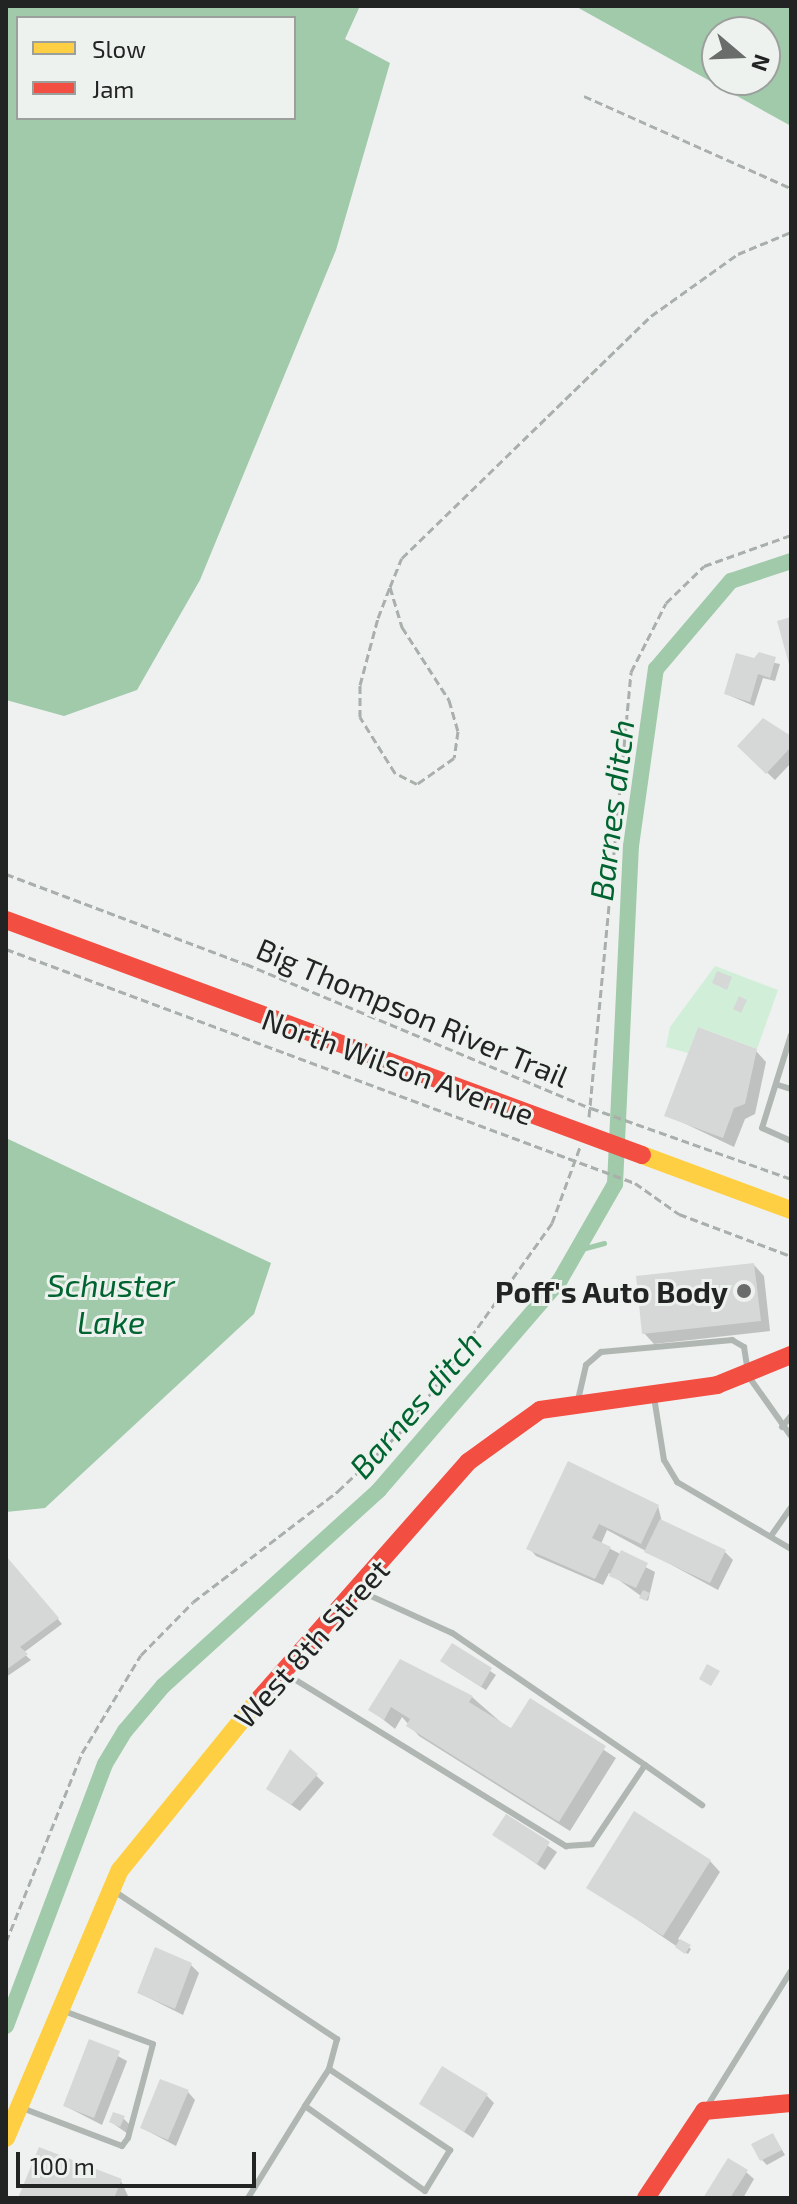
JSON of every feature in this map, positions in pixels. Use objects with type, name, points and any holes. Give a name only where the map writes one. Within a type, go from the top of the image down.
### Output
[{"type":"street","name":"North Wilson Avenue","points":[[6,920],[791,1210]]},
{"type":"street","name":"West 8th Street","points":[[6,2138],[110,1888],[158,1815],[497,1435],[540,1410],[578,1401],[654,1393],[749,1377],[791,1355]]},
{"type":"street","points":[[646,2198],[704,2111],[791,2103]]},
{"type":"lane","points":[[791,1035],[778,1085],[762,1128],[791,1141]]},
{"type":"lane","points":[[778,1085],[791,1089]]},
{"type":"lane","points":[[578,1401],[586,1365],[601,1352],[732,1340],[744,1347],[749,1377],[791,1436]]},
{"type":"lane","points":[[654,1393],[664,1460],[677,1482],[791,1549]]},
{"type":"lane","points":[[782,1427],[791,1416]]},
{"type":"lane","points":[[771,1536],[791,1507]]},
{"type":"lane","points":[[360,1591],[452,1633],[702,1805]]},
{"type":"lane","points":[[286,1674],[566,1846],[592,1844],[645,1765]]},
{"type":"lane","points":[[110,1888],[337,2039],[329,2069],[248,2198]]},
{"type":"lane","points":[[704,2111],[791,1971]]},
{"type":"lane","points":[[19,2107],[122,2146],[128,2138],[153,2044],[59,2010]]},
{"type":"lane","points":[[305,2106],[425,2191],[450,2150],[329,2069]]},
{"type":"path","points":[[584,96],[791,188]]},
{"type":"path","points":[[390,587],[402,627],[449,700],[458,731],[454,758],[417,784],[395,773],[360,717],[360,685],[390,587],[419,534],[651,316],[738,254],[791,232]]},
{"type":"path","name":"Big Thompson River Trail","points":[[6,874],[246,964],[591,1108],[631,672],[666,603],[704,566],[791,535]]},
{"type":"path","points":[[6,949],[635,1183],[679,1214],[791,1256]]},
{"type":"path","points":[[591,1108],[791,1179]]},
{"type":"path","points":[[6,1942],[82,1753],[141,1655],[193,1602],[338,1491],[408,1425],[552,1223],[585,1136]]},
{"type":"shaded area","points":[[715,966],[778,990],[757,1049],[698,1027],[688,1053],[666,1047],[670,1027]]},
{"type":"water","points":[[6,6],[360,6],[345,39],[390,63],[336,250],[200,580],[137,690],[64,716],[6,700]]},
{"type":"water","points":[[575,6],[791,6],[791,126],[737,96],[781,96],[781,16],[701,16],[701,76]]},
{"type":"water","name":"Schuster Lake","points":[[6,1138],[271,1263],[254,1314],[45,1508],[6,1512]]},
{"type":"building","points":[[791,617],[791,667],[790,668],[777,621]]},
{"type":"building","points":[[759,652],[776,657],[770,678],[758,674],[750,702],[724,694],[736,653],[754,658]]},
{"type":"building","points":[[763,718],[791,736],[791,747],[766,774],[737,746]]},
{"type":"building","points":[[717,971],[732,977],[727,990],[712,983]]},
{"type":"building","points":[[739,996],[747,1000],[741,1013],[733,1009]]},
{"type":"building","points":[[698,1027],[757,1049],[745,1104],[734,1108],[723,1138],[664,1116]]},
{"type":"building","points":[[754,1263],[761,1321],[642,1334],[636,1276]]},
{"type":"building","points":[[568,1461],[659,1505],[641,1544],[599,1524],[592,1538],[611,1547],[595,1579],[526,1549]]},
{"type":"building","points":[[660,1519],[726,1550],[710,1583],[644,1552]]},
{"type":"building","points":[[621,1550],[648,1563],[636,1588],[609,1576]]},
{"type":"building","points":[[6,1556],[59,1618],[20,1647],[28,1654],[6,1670]]},
{"type":"building","points":[[643,1590],[650,1593],[646,1601],[639,1598]]},
{"type":"building","points":[[452,1643],[492,1668],[481,1687],[440,1661]]},
{"type":"building","points":[[400,1659],[473,1696],[469,1702],[511,1728],[530,1698],[606,1746],[559,1822],[406,1726],[410,1719],[391,1707],[384,1720],[368,1710]]},
{"type":"building","points":[[707,1664],[720,1671],[711,1686],[699,1679]]},
{"type":"building","points":[[290,1749],[318,1774],[291,1805],[266,1789]]},
{"type":"building","points":[[634,1811],[711,1860],[663,1936],[586,1888]]},
{"type":"building","points":[[506,1814],[550,1842],[537,1864],[492,1835]]},
{"type":"building","points":[[680,1939],[691,1945],[685,1954],[675,1947]]},
{"type":"building","points":[[155,1947],[192,1963],[175,2009],[137,1993]]},
{"type":"building","points":[[89,2039],[120,2051],[94,2118],[63,2106]]},
{"type":"building","points":[[442,2066],[488,2094],[464,2132],[419,2104]]},
{"type":"building","points":[[160,2079],[189,2090],[168,2140],[140,2128]]},
{"type":"building","points":[[113,2112],[125,2116],[120,2127],[109,2122]]},
{"type":"building","points":[[773,2133],[782,2150],[760,2161],[751,2144]]},
{"type":"building","points":[[39,2147],[122,2179],[114,2198],[18,2198]]},
{"type":"building","points":[[728,2158],[748,2170],[730,2198],[703,2198]]},
{"type":"waterway","name":"Barnes ditch","points":[[6,2026],[105,1764],[125,1731],[163,1686],[379,1490],[560,1280],[615,1184],[631,846],[656,669],[731,581],[791,561]]},
{"type":"waterway","points":[[578,1250],[604,1243]]},
{"type":"traffic: slow","points":[[642,1155],[791,1210]]},
{"type":"traffic: slow","points":[[6,2138],[120,1870],[260,1698]]},
{"type":"traffic: jam","points":[[6,920],[642,1155]]},
{"type":"traffic: jam","points":[[260,1698],[468,1462],[540,1410],[717,1385],[791,1355]]},
{"type":"traffic: jam","points":[[646,2198],[704,2111],[791,2103]]},
{"type":"place","name":"Poff's Auto Body","points":[[744,1291]]}]
